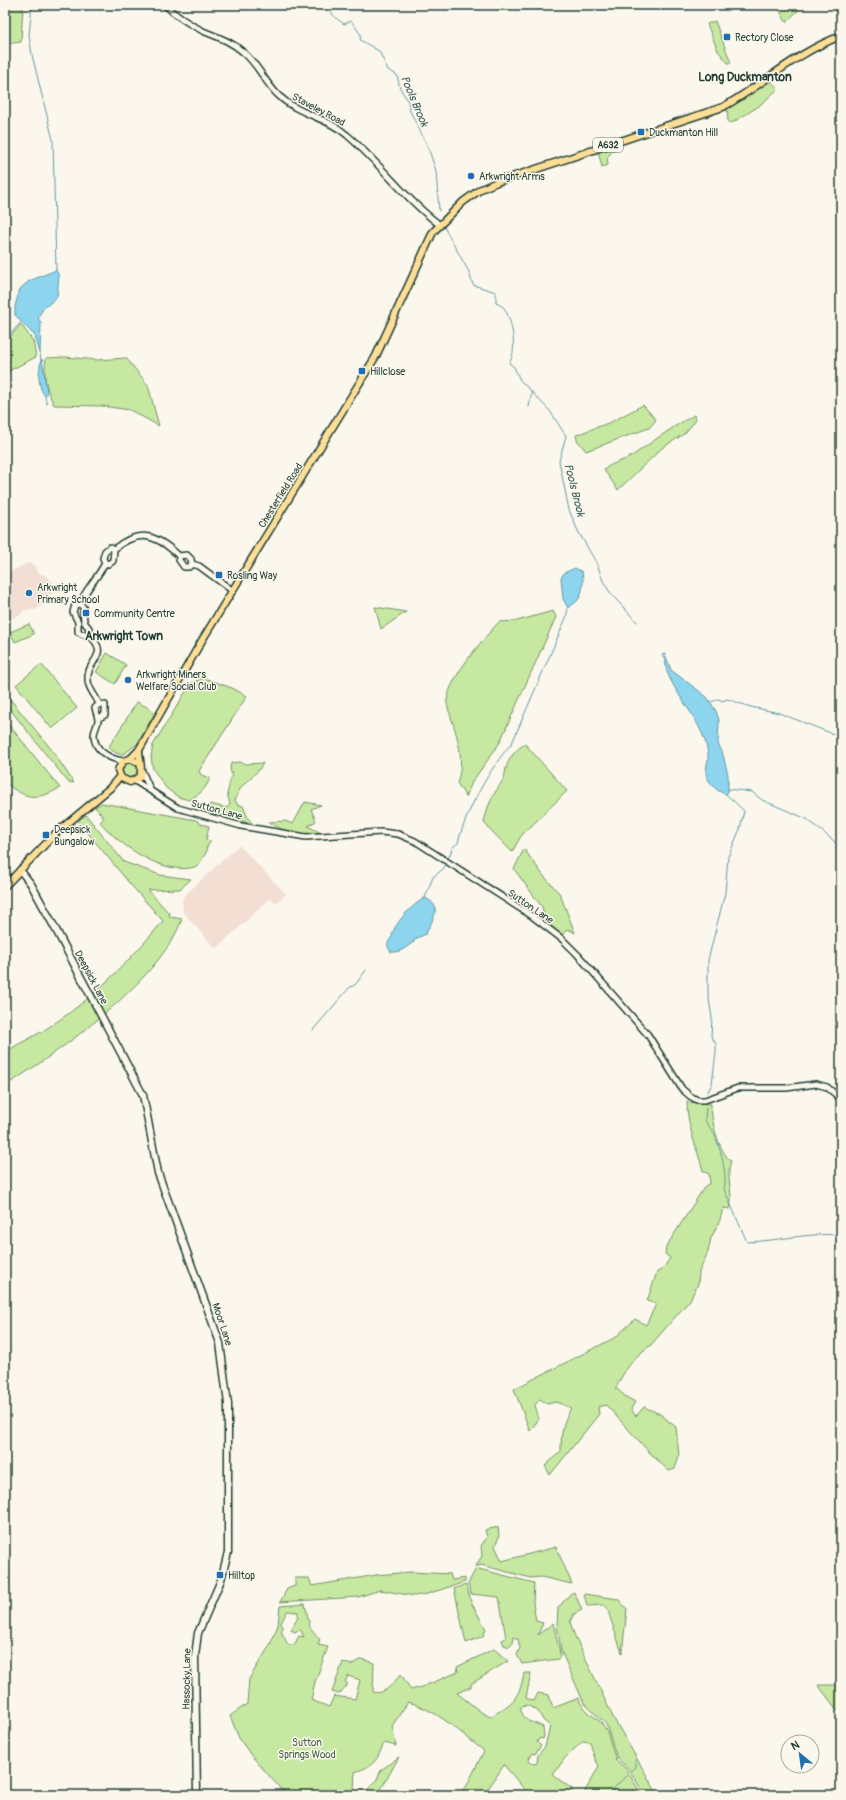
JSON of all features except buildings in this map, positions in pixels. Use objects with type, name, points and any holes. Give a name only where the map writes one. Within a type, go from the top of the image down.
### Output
[{"type":"main road","name":"Chesterfield Road","points":[[127,760],[139,750],[201,642],[376,356],[433,232],[463,202],[490,185],[723,107],[747,93],[804,52],[841,36]]},
{"type":"main road","name":"Chesterfield Road","points":[[139,750],[139,760]]},
{"type":"main road","points":[[5,886],[56,833],[110,788],[127,760],[139,760],[142,771],[140,777],[135,781],[110,788]]},
{"type":"main road","points":[[119,773],[127,782]]},
{"type":"main road","name":"Deepsick Lane","points":[[20,870],[31,884],[143,1095]]},
{"type":"main road","name":"Moor Lane","points":[[143,1095],[158,1173],[220,1343],[228,1404],[228,1552],[224,1568]]},
{"type":"main road","name":"Hassocky Lane","points":[[197,1795],[195,1656],[198,1633],[221,1580],[224,1568]]},
{"type":"street","name":"Staveley Road","points":[[165,5],[190,24],[231,43],[242,51],[257,66],[274,91],[290,105],[330,123],[347,135],[392,178],[417,206],[440,225]]},
{"type":"street","points":[[88,634],[89,628],[84,622],[83,607],[80,604],[83,594],[99,576],[105,563],[103,558],[105,551],[110,547],[114,549],[129,539],[146,536],[160,539],[179,556],[179,560],[184,567],[189,567],[192,564],[199,566],[233,592]]},
{"type":"street","points":[[105,563],[108,564],[113,561],[114,549]]},
{"type":"street","points":[[179,556],[187,555],[191,559],[192,564]]},
{"type":"street","points":[[80,604],[75,605],[73,612],[78,622],[78,632],[84,635],[88,634],[95,640],[99,650],[88,675],[88,682],[99,704]]},
{"type":"street","points":[[99,704],[105,705],[106,708],[105,715],[99,718]]},
{"type":"street","points":[[99,704],[95,708],[99,718],[96,727],[95,741],[99,748],[112,758],[119,773]]},
{"type":"street","points":[[112,758],[127,760]]},
{"type":"street","name":"Sutton Lane","points":[[142,771],[150,789]]},
{"type":"street","name":"Sutton Lane","points":[[135,781],[150,789],[160,798],[178,808],[233,824],[306,837],[389,833],[414,841],[452,863],[532,916],[578,955],[648,1035],[682,1088],[690,1096],[697,1100],[705,1100],[738,1088],[786,1088],[816,1084],[827,1087],[841,1099]]},
{"type":"shaded area","name":"Arkwright Primary School","points":[[28,563],[34,565],[38,573],[43,574],[60,588],[46,597],[48,601],[35,610],[24,610],[20,615],[5,621],[5,571],[9,572]]},
{"type":"shaded area","points":[[239,845],[286,894],[276,903],[271,898],[216,949],[183,912],[182,901],[183,897]]},
{"type":"green space","points":[[5,5],[23,5],[21,42],[5,44]]},
{"type":"green space","points":[[777,5],[804,5],[786,22]]},
{"type":"green space","points":[[715,21],[731,63],[729,64],[718,51],[707,24]]},
{"type":"green space","points":[[770,80],[778,89],[759,106],[732,123],[728,122],[727,108]]},
{"type":"green space","points":[[615,145],[615,149],[607,157],[608,165],[602,167],[598,151]]},
{"type":"green space","points":[[21,324],[33,341],[36,357],[5,373],[5,343]]},
{"type":"green space","points":[[66,357],[98,360],[126,358],[148,385],[159,426],[130,410],[102,406],[54,405],[46,382],[46,358]]},
{"type":"green space","points":[[643,405],[656,420],[649,428],[586,451],[577,440],[576,435],[611,422]]},
{"type":"green space","points":[[694,415],[696,420],[684,434],[662,448],[618,490],[604,470],[610,465],[632,456]]},
{"type":"green space","points":[[375,607],[406,612],[381,629]]},
{"type":"green space","points":[[553,611],[556,617],[499,744],[472,782],[466,797],[457,783],[460,766],[460,750],[447,704],[449,691],[454,680],[468,659],[499,622],[517,621]]},
{"type":"green space","points":[[29,624],[34,634],[15,642],[10,632]]},
{"type":"green space","points":[[107,653],[126,665],[115,684],[96,672]]},
{"type":"green space","points":[[41,664],[77,708],[52,729],[16,685]]},
{"type":"green space","points":[[204,678],[232,688],[247,696],[199,771],[201,775],[210,778],[207,785],[199,794],[189,800],[178,797],[166,788],[153,769],[151,757],[153,745],[191,683]]},
{"type":"green space","points":[[5,693],[52,750],[74,783],[68,782],[5,703]]},
{"type":"green space","points":[[137,702],[149,708],[154,714],[138,743],[124,754],[118,754],[108,748]]},
{"type":"green space","points":[[5,720],[60,788],[44,795],[31,796],[18,792],[5,782]]},
{"type":"green space","points":[[525,744],[567,791],[521,836],[512,852],[484,823],[493,795],[504,779],[509,761],[513,754]]},
{"type":"green space","points":[[130,762],[136,764],[138,770],[136,776],[130,778],[124,776],[122,770],[124,764]]},
{"type":"green space","points":[[240,762],[245,764],[263,763],[240,789],[235,800],[237,804],[243,806],[248,818],[253,824],[217,815],[209,810],[210,804],[227,808],[230,804],[227,793],[232,776],[230,769],[231,763]]},
{"type":"green space","points":[[305,802],[321,805],[311,809],[316,821],[308,826],[321,833],[307,834],[287,831],[269,822],[285,821],[293,824]]},
{"type":"green space","points":[[102,803],[196,820],[201,824],[209,826],[206,840],[211,841],[206,848],[207,851],[198,866],[185,869],[172,868],[144,858],[119,841],[100,822],[104,818],[95,807]]},
{"type":"green space","points":[[86,815],[124,862],[160,875],[191,879],[180,889],[148,890],[169,913],[170,917],[182,919],[171,942],[153,966],[131,990],[106,1013],[79,1034],[5,1086],[5,1052],[49,1027],[85,1001],[126,963],[163,921],[78,821]]},
{"type":"green space","points":[[524,849],[543,875],[560,894],[575,933],[568,929],[562,935],[547,923],[542,907],[514,869]]},
{"type":"green space","points":[[687,1102],[711,1104],[712,1118],[719,1143],[726,1156],[731,1161],[729,1167],[731,1197],[730,1209],[723,1208],[720,1220],[711,1238],[708,1252],[699,1272],[698,1284],[690,1300],[650,1346],[634,1359],[622,1376],[616,1388],[626,1397],[635,1402],[631,1409],[636,1416],[644,1407],[660,1414],[676,1427],[679,1456],[675,1469],[669,1471],[651,1454],[606,1405],[598,1407],[599,1414],[550,1475],[545,1466],[561,1451],[563,1429],[571,1408],[556,1402],[547,1404],[540,1399],[535,1405],[539,1419],[530,1431],[514,1389],[616,1337],[635,1319],[646,1325],[656,1304],[647,1301],[657,1272],[663,1269],[670,1258],[665,1254],[666,1247],[705,1186],[710,1183],[709,1174],[703,1171],[693,1137],[687,1111]]},
{"type":"green space","points":[[498,1527],[499,1537],[495,1546],[502,1561],[556,1547],[572,1584],[541,1577],[531,1578],[481,1565],[475,1567],[482,1556],[481,1546],[487,1537],[485,1530]]},
{"type":"green space","points":[[479,1569],[534,1583],[533,1603],[536,1621],[543,1623],[538,1635],[553,1623],[561,1657],[559,1659],[522,1664],[517,1655],[520,1648],[518,1639],[514,1637],[513,1643],[509,1647],[504,1645],[502,1640],[506,1638],[499,1597],[471,1594],[468,1584],[475,1570]]},
{"type":"green space","points":[[411,1572],[450,1574],[452,1580],[465,1578],[465,1582],[427,1594],[414,1596],[380,1590],[358,1597],[280,1602],[287,1589],[295,1586],[295,1578],[309,1578],[312,1586],[376,1575]]},
{"type":"green space","points":[[466,1585],[472,1604],[486,1629],[483,1636],[466,1643],[454,1588]]},
{"type":"green space","points":[[574,1592],[582,1610],[574,1614],[570,1622],[574,1634],[614,1719],[658,1795],[645,1795],[628,1768],[617,1758],[606,1724],[584,1703],[561,1651],[557,1625],[558,1608],[570,1594]]},
{"type":"green space","points":[[584,1594],[618,1599],[627,1609],[622,1653],[607,1608],[603,1605],[587,1606]]},
{"type":"green space","name":"Sutton Springs Wood","points":[[305,1604],[310,1627],[320,1640],[318,1645],[328,1647],[315,1682],[311,1700],[329,1707],[334,1696],[355,1699],[360,1680],[348,1676],[345,1682],[348,1684],[339,1694],[332,1692],[343,1662],[351,1665],[361,1659],[374,1663],[373,1692],[382,1692],[401,1674],[411,1690],[458,1672],[457,1667],[494,1649],[508,1661],[471,1684],[471,1687],[457,1693],[481,1712],[490,1717],[514,1700],[520,1689],[524,1673],[531,1673],[526,1698],[534,1701],[538,1693],[549,1695],[553,1708],[579,1698],[580,1702],[587,1711],[600,1721],[607,1732],[616,1760],[626,1769],[642,1795],[637,1795],[634,1790],[625,1795],[583,1795],[599,1766],[595,1759],[590,1742],[583,1741],[565,1758],[553,1775],[572,1789],[572,1795],[529,1795],[504,1765],[484,1795],[455,1795],[466,1787],[484,1751],[439,1716],[429,1710],[408,1702],[392,1726],[396,1746],[384,1743],[377,1759],[371,1765],[355,1772],[354,1791],[366,1791],[376,1781],[381,1770],[399,1757],[380,1791],[381,1795],[286,1795],[250,1754],[239,1738],[230,1716],[247,1704],[249,1679],[270,1645],[278,1625],[280,1606]],"holes":[[[287,1611],[298,1612],[298,1617],[291,1630],[295,1632],[300,1629],[304,1637],[299,1636],[294,1645],[288,1645],[281,1631],[283,1628],[281,1623]],[[527,1705],[538,1711],[543,1720],[550,1726],[545,1747],[538,1755],[537,1763],[534,1764],[530,1762],[529,1758],[533,1753],[535,1754],[541,1746],[537,1742],[540,1738],[543,1739],[543,1727],[527,1720],[520,1708]]]},
{"type":"green space","points":[[818,1685],[841,1685],[841,1715]]},
{"type":"water","points":[[56,270],[59,276],[57,297],[43,309],[38,317],[41,323],[40,353],[35,336],[15,315],[15,306],[20,289],[29,281]]},
{"type":"water","points":[[42,359],[47,392],[45,396],[39,383]]},
{"type":"water","points":[[575,568],[582,572],[583,575],[582,590],[578,600],[568,608],[563,599],[561,578],[564,573]]},
{"type":"water","points":[[665,654],[671,670],[707,697],[716,711],[719,720],[718,744],[722,751],[728,775],[728,792],[726,794],[721,792],[709,781],[706,773],[708,755],[706,744],[697,722],[667,672],[664,657],[662,655]]},
{"type":"water","points":[[425,898],[431,901],[435,909],[435,913],[426,934],[415,939],[414,942],[398,952],[391,952],[388,943],[396,927],[410,909]]},
{"type":"waterway","points":[[32,5],[29,35],[32,55],[53,140],[56,270]]},
{"type":"waterway","name":"Pools Brook","points":[[328,5],[332,13],[344,24],[351,21],[352,22],[361,35],[360,40],[379,51],[388,70],[397,75],[400,88],[408,101],[410,111],[428,147],[436,171],[439,211]]},
{"type":"waterway","name":"Pools Brook","points":[[444,227],[469,272],[473,285],[496,292],[496,302],[503,307],[507,313],[513,335],[513,351],[512,358],[509,363],[514,367],[520,380],[550,411],[566,436],[559,461],[569,510],[578,531],[597,564],[603,581],[611,594],[637,622]]},
{"type":"waterway","points":[[5,340],[21,322]]},
{"type":"waterway","points":[[40,353],[41,362]]},
{"type":"waterway","points":[[529,407],[532,392]]},
{"type":"waterway","points":[[45,397],[47,404]]},
{"type":"waterway","points":[[448,859],[453,847],[458,843],[466,818],[480,790],[496,764],[512,743],[566,618],[568,608]]},
{"type":"waterway","points":[[711,702],[719,699],[722,701],[727,699],[751,707],[779,713],[841,737]]},
{"type":"waterway","points":[[728,789],[752,792],[762,800],[807,819],[841,847]]},
{"type":"waterway","points":[[707,1093],[712,1084],[716,1052],[716,1044],[711,1036],[712,1018],[708,993],[708,960],[725,893],[728,857],[740,829],[744,811],[726,794]]},
{"type":"waterway","points":[[425,898],[433,877],[443,869],[446,864]]},
{"type":"waterway","points":[[313,1030],[349,988],[356,984],[366,970]]},
{"type":"waterway","points":[[706,1108],[705,1120],[714,1133],[723,1161],[725,1177],[724,1189],[747,1242],[829,1234],[841,1235]]},
{"type":"waterway","points":[[631,1771],[635,1767],[635,1760]]},
{"type":"waterway","points":[[611,1795],[613,1794],[612,1790],[627,1775]]},
{"type":"place","name":"Rectory Close","points":[[727,37]]},
{"type":"place","name":"Duckmanton Hill","points":[[641,132]]},
{"type":"place","name":"Arkwright Arms","points":[[471,176]]},
{"type":"place","name":"Hillclose","points":[[362,371]]},
{"type":"place","name":"Rosling Way","points":[[219,575]]},
{"type":"place","name":"Arkwright Primary School","points":[[29,593]]},
{"type":"place","name":"Community Centre","points":[[86,613]]},
{"type":"place","name":"Arkwright Miners Welfare Social Club","points":[[128,680]]},
{"type":"place","name":"Deepsick Bungalow","points":[[46,835]]},
{"type":"place","name":"Hilltop","points":[[220,1575]]},
{"type":"district","name":"Long Duckmanton","points":[[745,77]]},
{"type":"district","name":"Arkwright Town","points":[[124,636]]}]
